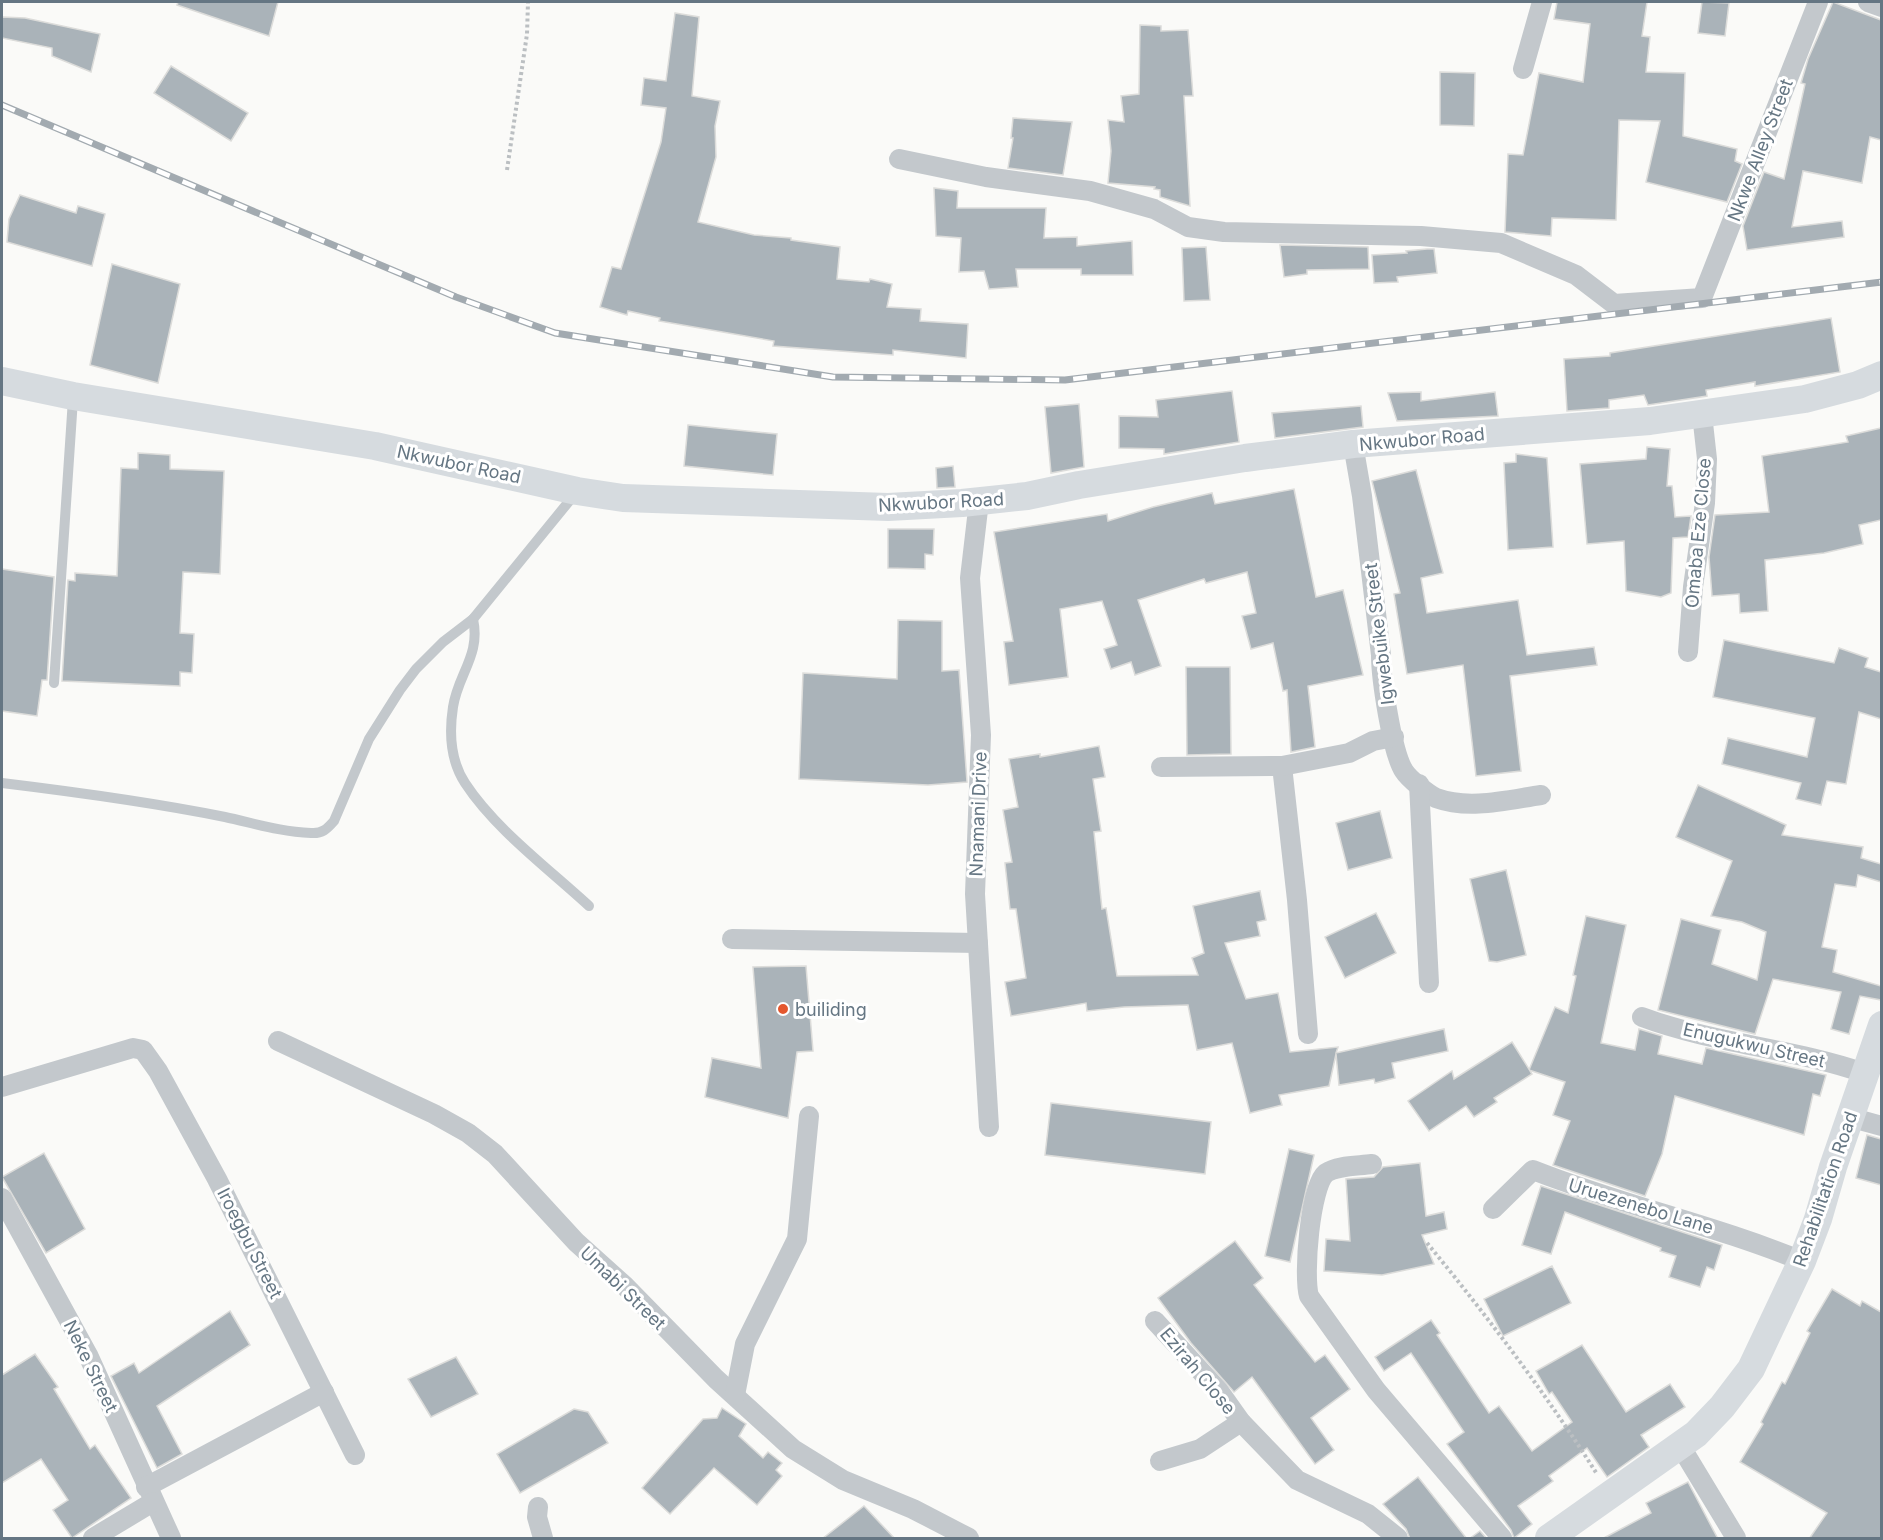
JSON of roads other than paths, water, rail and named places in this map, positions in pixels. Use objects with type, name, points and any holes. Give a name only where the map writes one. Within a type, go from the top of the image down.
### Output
[{"type":"street","points":[[1523,69],[1542,2]]},
{"type":"street","name":"Nkwe Alley Street","points":[[899,159],[986,177],[1090,191],[1154,209],[1188,227],[1224,232],[1421,236],[1501,243],[1576,275],[1614,304],[1702,298],[1818,2]]},
{"type":"street","points":[[1868,2],[1881,7]]},
{"type":"street","name":"Nkwubor Road","points":[[2,381],[73,396],[375,446],[577,491],[623,498],[888,507],[1027,496],[1079,485],[1245,458],[1353,444],[1638,422],[1702,414],[1805,399],[1857,385],[1881,375]]},
{"type":"street","name":"Omaba Eze Close","points":[[1688,652],[1693,587],[1705,503],[1707,459],[1702,414]]},
{"type":"street","name":"Igwebuike Street","points":[[1353,444],[1369,553],[1381,655],[1381,681],[1404,772],[1435,797],[1482,804],[1541,795]]},
{"type":"street","name":"Nnamani Drive","points":[[979,501],[970,578],[981,735],[975,894],[989,1127]]},
{"type":"street","points":[[1161,767],[1282,766],[1349,753],[1373,741],[1394,737]]},
{"type":"street","points":[[1282,766],[1297,900],[1308,1034]]},
{"type":"street","points":[[1419,784],[1429,983]]},
{"type":"street","points":[[732,939],[978,943]]},
{"type":"street","name":"Enugukwu Street","points":[[1642,1017],[1707,1035],[1837,1063],[1866,1074]]},
{"type":"street","name":"Rehabilitation Road","points":[[1549,1539],[1681,1447],[1722,1407],[1751,1369],[1802,1260],[1881,1025]]},
{"type":"street","name":"Umabi Street","points":[[278,1041],[434,1114],[468,1133],[495,1154],[576,1242],[793,1449],[822,1468],[913,1509],[964,1538]]},
{"type":"street","name":"Iroegbu Street","points":[[2,1087],[124,1050],[133,1048],[143,1050],[158,1071],[217,1179],[324,1392]]},
{"type":"street","points":[[735,1395],[746,1344],[797,1239],[809,1116]]},
{"type":"street","points":[[1849,1117],[1881,1126]]},
{"type":"street","points":[[1372,1164],[1337,1168],[1326,1174],[1317,1185],[1306,1265],[1305,1284],[1309,1296],[1376,1390],[1502,1539]]},
{"type":"street","name":"Uruezenebo Lane","points":[[1493,1209],[1533,1170],[1622,1203],[1734,1234],[1802,1260]]},
{"type":"street","name":"Neke Street","points":[[2,1198],[88,1355],[171,1539]]},
{"type":"street","name":"Ezirah Close","points":[[1155,1321],[1219,1391],[1241,1422],[1297,1480],[1368,1514],[1398,1539]]},
{"type":"street","points":[[93,1539],[150,1494],[324,1392],[355,1455]]},
{"type":"street","name":"Ezirah Close","points":[[1160,1461],[1200,1449],[1241,1422]]},
{"type":"street","points":[[1681,1447],[1736,1539]]},
{"type":"street","points":[[538,1507],[537,1518],[543,1539]]},
{"type":"lane","points":[[54,683],[73,396]]},
{"type":"lane","points":[[2,783],[76,791],[225,817],[265,827],[313,834],[326,831],[334,821],[369,739],[400,690],[436,649],[473,619],[577,491]]},
{"type":"lane","points":[[473,619],[475,645],[454,702],[449,731],[454,756],[464,782],[516,839],[589,906]]},
{"type":"railway","points":[[2,105],[456,297],[555,333],[833,377],[1065,380],[1882,282]]},
{"type":"place","name":"builiding","points":[[783,1009]]}]
